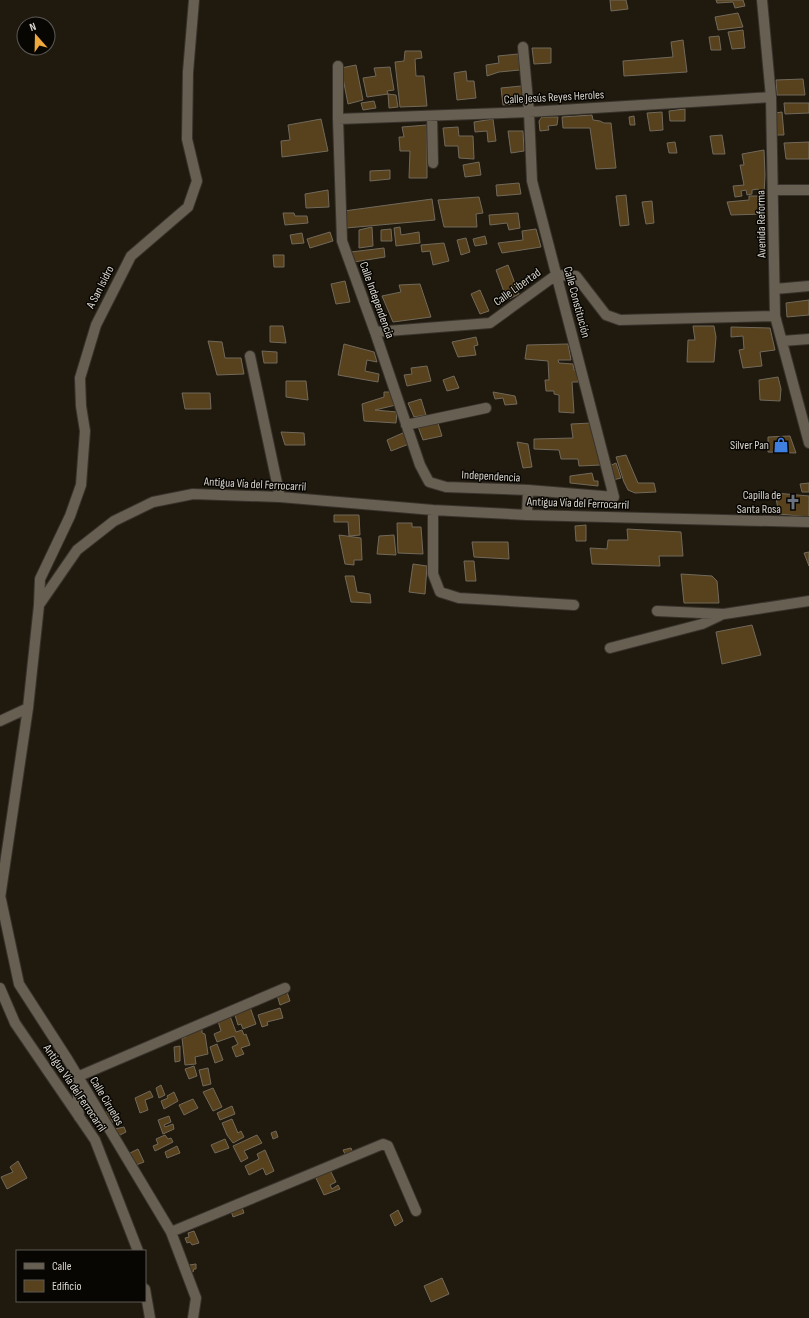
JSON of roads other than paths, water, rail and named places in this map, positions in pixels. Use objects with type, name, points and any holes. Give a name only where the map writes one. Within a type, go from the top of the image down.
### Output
[{"type":"street","name":"A San Isidro","points":[[39,605],[40,579],[70,516],[81,485],[85,431],[81,406],[80,378],[96,325],[131,256],[188,207],[197,182],[187,139],[188,72],[194,0]]},
{"type":"street","name":"Avenida Reforma","points":[[762,0],[771,97],[775,316],[809,443]]},
{"type":"street","name":"Calle Constitución","points":[[523,47],[529,112],[532,181],[614,497],[528,490]]},
{"type":"street","name":"Calle Independencia","points":[[338,66],[338,119],[342,241],[375,332],[420,466],[429,482]]},
{"type":"street","name":"Calle Jesús Reyes Heroles","points":[[338,119],[529,112],[771,97]]},
{"type":"street","points":[[432,116],[433,163]]},
{"type":"street","points":[[773,190],[809,190]]},
{"type":"street","name":"Calle Libertad","points":[[375,332],[490,323],[556,275],[576,276],[606,315],[620,320],[775,316]]},
{"type":"street","points":[[775,289],[809,286]]},
{"type":"street","points":[[782,341],[809,340]]},
{"type":"street","points":[[250,356],[280,497]]},
{"type":"street","points":[[406,425],[486,408]]},
{"type":"street","name":"Independencia","points":[[429,482],[446,487],[528,490],[527,515]]},
{"type":"street","name":"Antigua Vía del Ferrocarril","points":[[0,896],[28,708],[39,605],[77,550],[114,521],[153,502],[193,494],[280,497],[433,510],[527,515],[809,522]]},
{"type":"street","points":[[433,510],[433,574],[440,592],[459,598],[574,605]]},
{"type":"street","points":[[657,611],[724,614],[809,601]]},
{"type":"street","points":[[610,648],[702,624],[724,614]]},
{"type":"street","points":[[0,721],[28,708]]},
{"type":"street","name":"Calle Ciruelos","points":[[0,896],[19,984],[68,1060],[171,1232],[196,1298],[193,1318]]},
{"type":"street","name":"Antigua Vía del Ferrocarril","points":[[0,988],[15,1023],[95,1140],[138,1250]]},
{"type":"street","points":[[79,1117],[77,1077],[285,988]]},
{"type":"street","points":[[171,1232],[383,1144],[388,1146],[416,1212]]},
{"type":"street","points":[[146,1295],[150,1318]]},
{"type":"place","name":"Silver Pan","points":[[781,445]]},
{"type":"place","name":"Capilla de Santa Rosa","points":[[793,502]]}]
